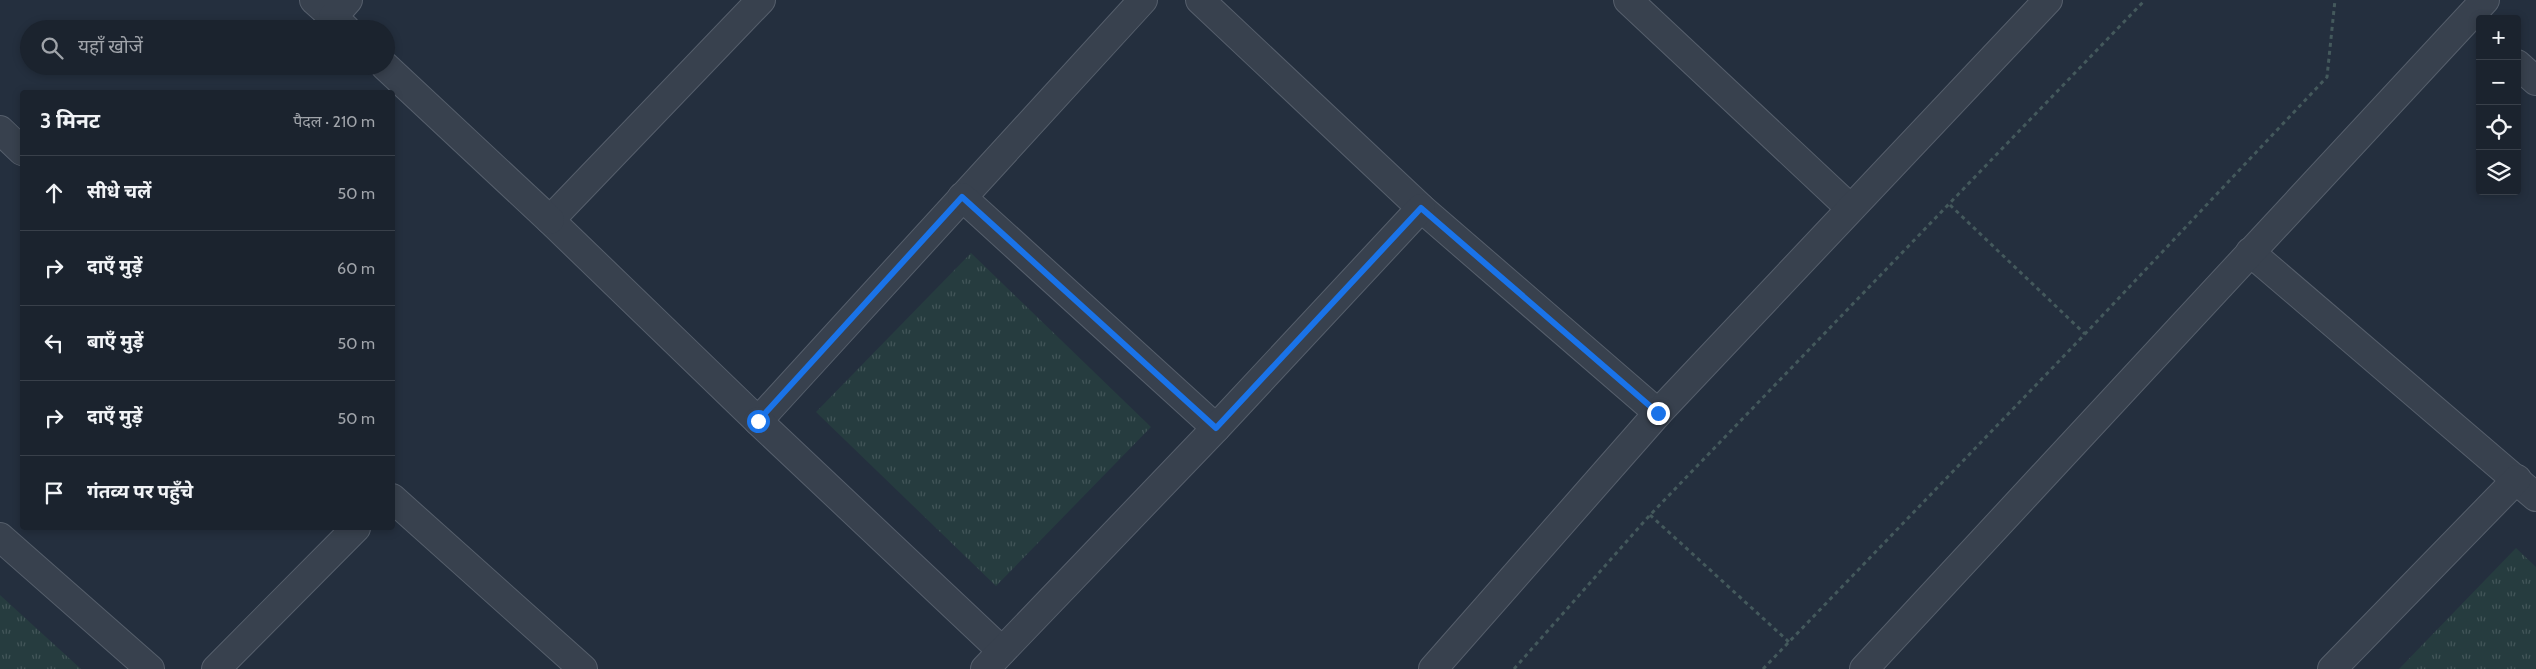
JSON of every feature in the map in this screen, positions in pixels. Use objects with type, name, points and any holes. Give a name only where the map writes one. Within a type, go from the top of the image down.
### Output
[{"type":"street","points":[[550,220],[761,0]]},
{"type":"street","points":[[758,421],[1143,0]]},
{"type":"street","points":[[1200,0],[1421,208],[1658,413]]},
{"type":"street","points":[[1628,0],[1850,208]]},
{"type":"street","points":[[1433,669],[1658,413],[2048,0]]},
{"type":"street","points":[[1864,669],[2250,252],[2476,17]]},
{"type":"street","points":[[2521,68],[2536,81]]},
{"type":"street","points":[[395,74],[550,220],[758,421],[994,660],[1216,428],[1421,208]]},
{"type":"street","points":[[0,130],[20,149]]},
{"type":"street","points":[[962,197],[1216,428]]},
{"type":"street","points":[[2250,252],[2526,488],[2332,669]]},
{"type":"street","points":[[395,501],[583,669]]},
{"type":"street","points":[[216,669],[354,530]]},
{"type":"street","points":[[0,537],[150,669]]},
{"type":"path","points":[[1514,669],[1650,515],[1950,205],[2144,0]]},
{"type":"path","points":[[1763,669],[2085,334],[2327,77],[2335,0]]},
{"type":"path","points":[[1950,205],[2085,334]]},
{"type":"path","points":[[1650,515],[1789,642]]},
{"type":"green space","points":[[971,253],[1151,427],[996,586],[816,412]]},
{"type":"green space","points":[[2516,548],[2536,567],[2536,669],[2399,669]]},
{"type":"green space","points":[[0,595],[81,669],[0,669]]},
{"type":"route","points":[[758,421],[962,197],[1216,428],[1421,208],[1658,413]]}]
